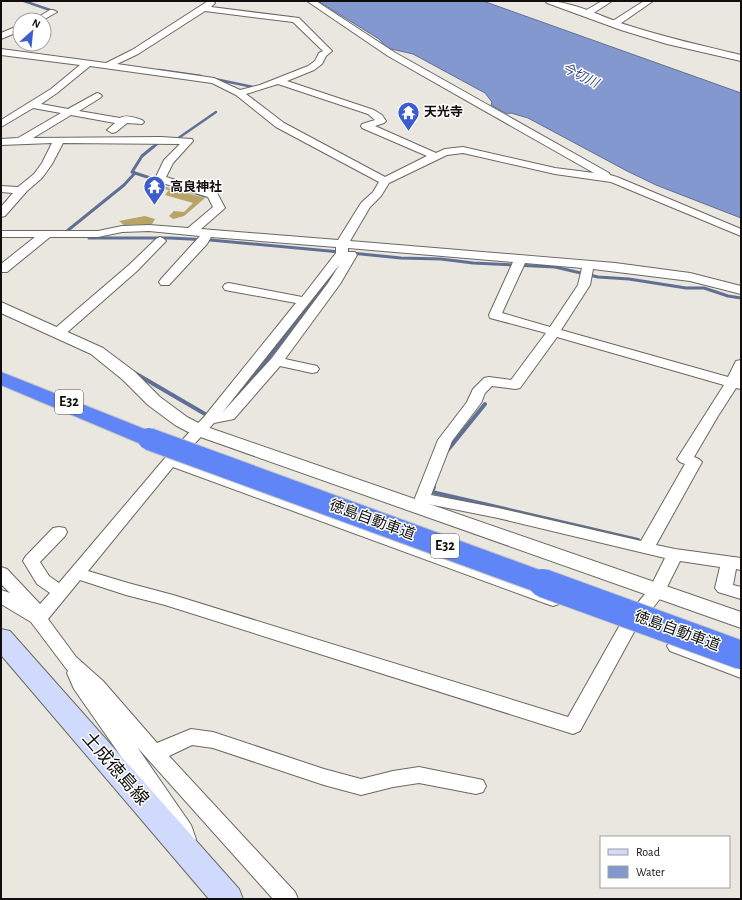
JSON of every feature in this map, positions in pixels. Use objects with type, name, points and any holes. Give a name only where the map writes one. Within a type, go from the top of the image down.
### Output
[{"type":"highway","name":"徳島自動車道","points":[[1,366],[144,438]]},
{"type":"highway","name":"徳島自動車道","points":[[1,378],[144,438],[741,655]]},
{"type":"main road","name":"土成徳島線","points":[[1,638],[228,899]]},
{"type":"street","points":[[109,65],[135,52],[216,1]]},
{"type":"street","points":[[311,1],[391,54],[613,179],[741,233]]},
{"type":"street","points":[[550,1],[614,24],[671,42],[741,58]]},
{"type":"street","points":[[586,14],[608,1]]},
{"type":"street","points":[[614,24],[649,1]]},
{"type":"street","points":[[203,8],[296,20],[328,51],[322,54],[316,65],[278,81],[239,92]]},
{"type":"street","points":[[1,36],[12,31]]},
{"type":"street","points":[[1,52],[109,65],[207,80],[239,92],[280,125],[385,181]]},
{"type":"street","points":[[1,124],[54,91],[88,63]]},
{"type":"street","points":[[278,81],[371,112],[379,117],[381,121],[366,126],[434,156]]},
{"type":"street","points":[[20,141],[97,96]]},
{"type":"street","points":[[33,105],[123,122]]},
{"type":"street","points":[[112,130],[123,122],[124,119],[139,122]]},
{"type":"street","points":[[1,214],[21,191],[38,176],[47,164],[59,140]]},
{"type":"street","points":[[1,142],[59,140],[188,141],[168,162],[160,178],[213,195],[219,208],[191,232]]},
{"type":"street","points":[[53,151],[128,148],[131,140]]},
{"type":"street","points":[[38,619],[170,461],[203,425],[305,301],[342,253],[342,244],[365,206],[377,194],[385,181],[434,156],[450,150],[463,150],[555,171],[613,179]]},
{"type":"street","points":[[1,190],[21,191]]},
{"type":"street","points":[[1,234],[98,234],[128,228],[149,228],[165,235],[191,232],[205,238],[342,244],[519,263],[587,272],[615,267],[690,277],[741,290]]},
{"type":"street","points":[[1,268],[47,234]]},
{"type":"street","points":[[62,330],[133,268],[165,235]]},
{"type":"street","points":[[165,282],[205,238]]},
{"type":"street","points":[[203,425],[229,416],[277,362],[334,284],[351,256]]},
{"type":"street","points":[[519,263],[495,315],[736,384]]},
{"type":"street","points":[[420,503],[445,440],[474,403],[478,392],[489,381],[515,385],[584,286],[587,272]]},
{"type":"street","points":[[230,287],[305,301]]},
{"type":"street","points":[[1,307],[62,330],[97,351],[129,376],[154,401],[181,421],[203,425],[420,503],[657,591],[741,620]]},
{"type":"street","points":[[277,362],[312,370]]},
{"type":"street","points":[[648,545],[694,462],[685,459],[711,414],[736,384],[741,364]]},
{"type":"street","points":[[170,461],[741,671]]},
{"type":"street","points":[[420,503],[498,513],[648,545],[675,555],[735,563],[724,588],[741,593]]},
{"type":"street","points":[[59,532],[31,562],[43,580],[61,593]]},
{"type":"street","points":[[76,573],[126,589],[167,599],[573,726],[627,628],[657,591],[675,555]]},
{"type":"street","points":[[1,573],[33,607],[38,619],[70,662],[81,684],[181,825],[190,855]]},
{"type":"street","points":[[1,596],[38,619]]},
{"type":"street","points":[[70,662],[96,686],[155,754],[287,899]]},
{"type":"street","points":[[155,754],[191,736],[213,740],[324,777],[361,787],[393,779],[420,775],[476,786]]},
{"type":"shaded area","points":[[159,185],[205,198],[184,216],[173,219],[169,216],[174,211],[184,212],[193,203],[165,195],[169,190],[155,188]]},
{"type":"shaded area","points":[[145,216],[155,219],[152,224],[124,225],[119,221]]},
{"type":"water","name":"今切川","points":[[318,1],[483,1],[741,93],[741,218],[656,185],[528,118],[511,113],[507,114],[491,105],[492,102],[485,93],[413,54],[387,48],[379,39]]},
{"type":"waterway","points":[[24,1],[53,11]]},
{"type":"waterway","points":[[159,70],[201,76]]},
{"type":"waterway","points":[[210,78],[253,87]]},
{"type":"waterway","points":[[173,139],[177,139],[216,112]]},
{"type":"waterway","points":[[152,148],[161,141]]},
{"type":"waterway","points":[[135,173],[132,172],[142,156],[153,147]]},
{"type":"waterway","points":[[67,231],[124,185],[135,173]]},
{"type":"waterway","points":[[135,173],[205,196]]},
{"type":"waterway","points":[[89,238],[170,238],[210,240],[340,252]]},
{"type":"waterway","points":[[351,253],[401,258],[441,259],[473,263],[555,267],[598,277],[629,279],[686,288],[704,288],[728,296],[741,298]]},
{"type":"waterway","points":[[284,338],[330,280],[341,262]]},
{"type":"waterway","points":[[238,396],[285,337]]},
{"type":"waterway","points":[[133,372],[205,414]]},
{"type":"waterway","points":[[447,451],[485,404]]},
{"type":"waterway","points":[[434,487],[432,492],[638,540]]},
{"type":"place","name":"天光寺","points":[[408,132]]},
{"type":"place","name":"高良神社","points":[[155,206]]}]
